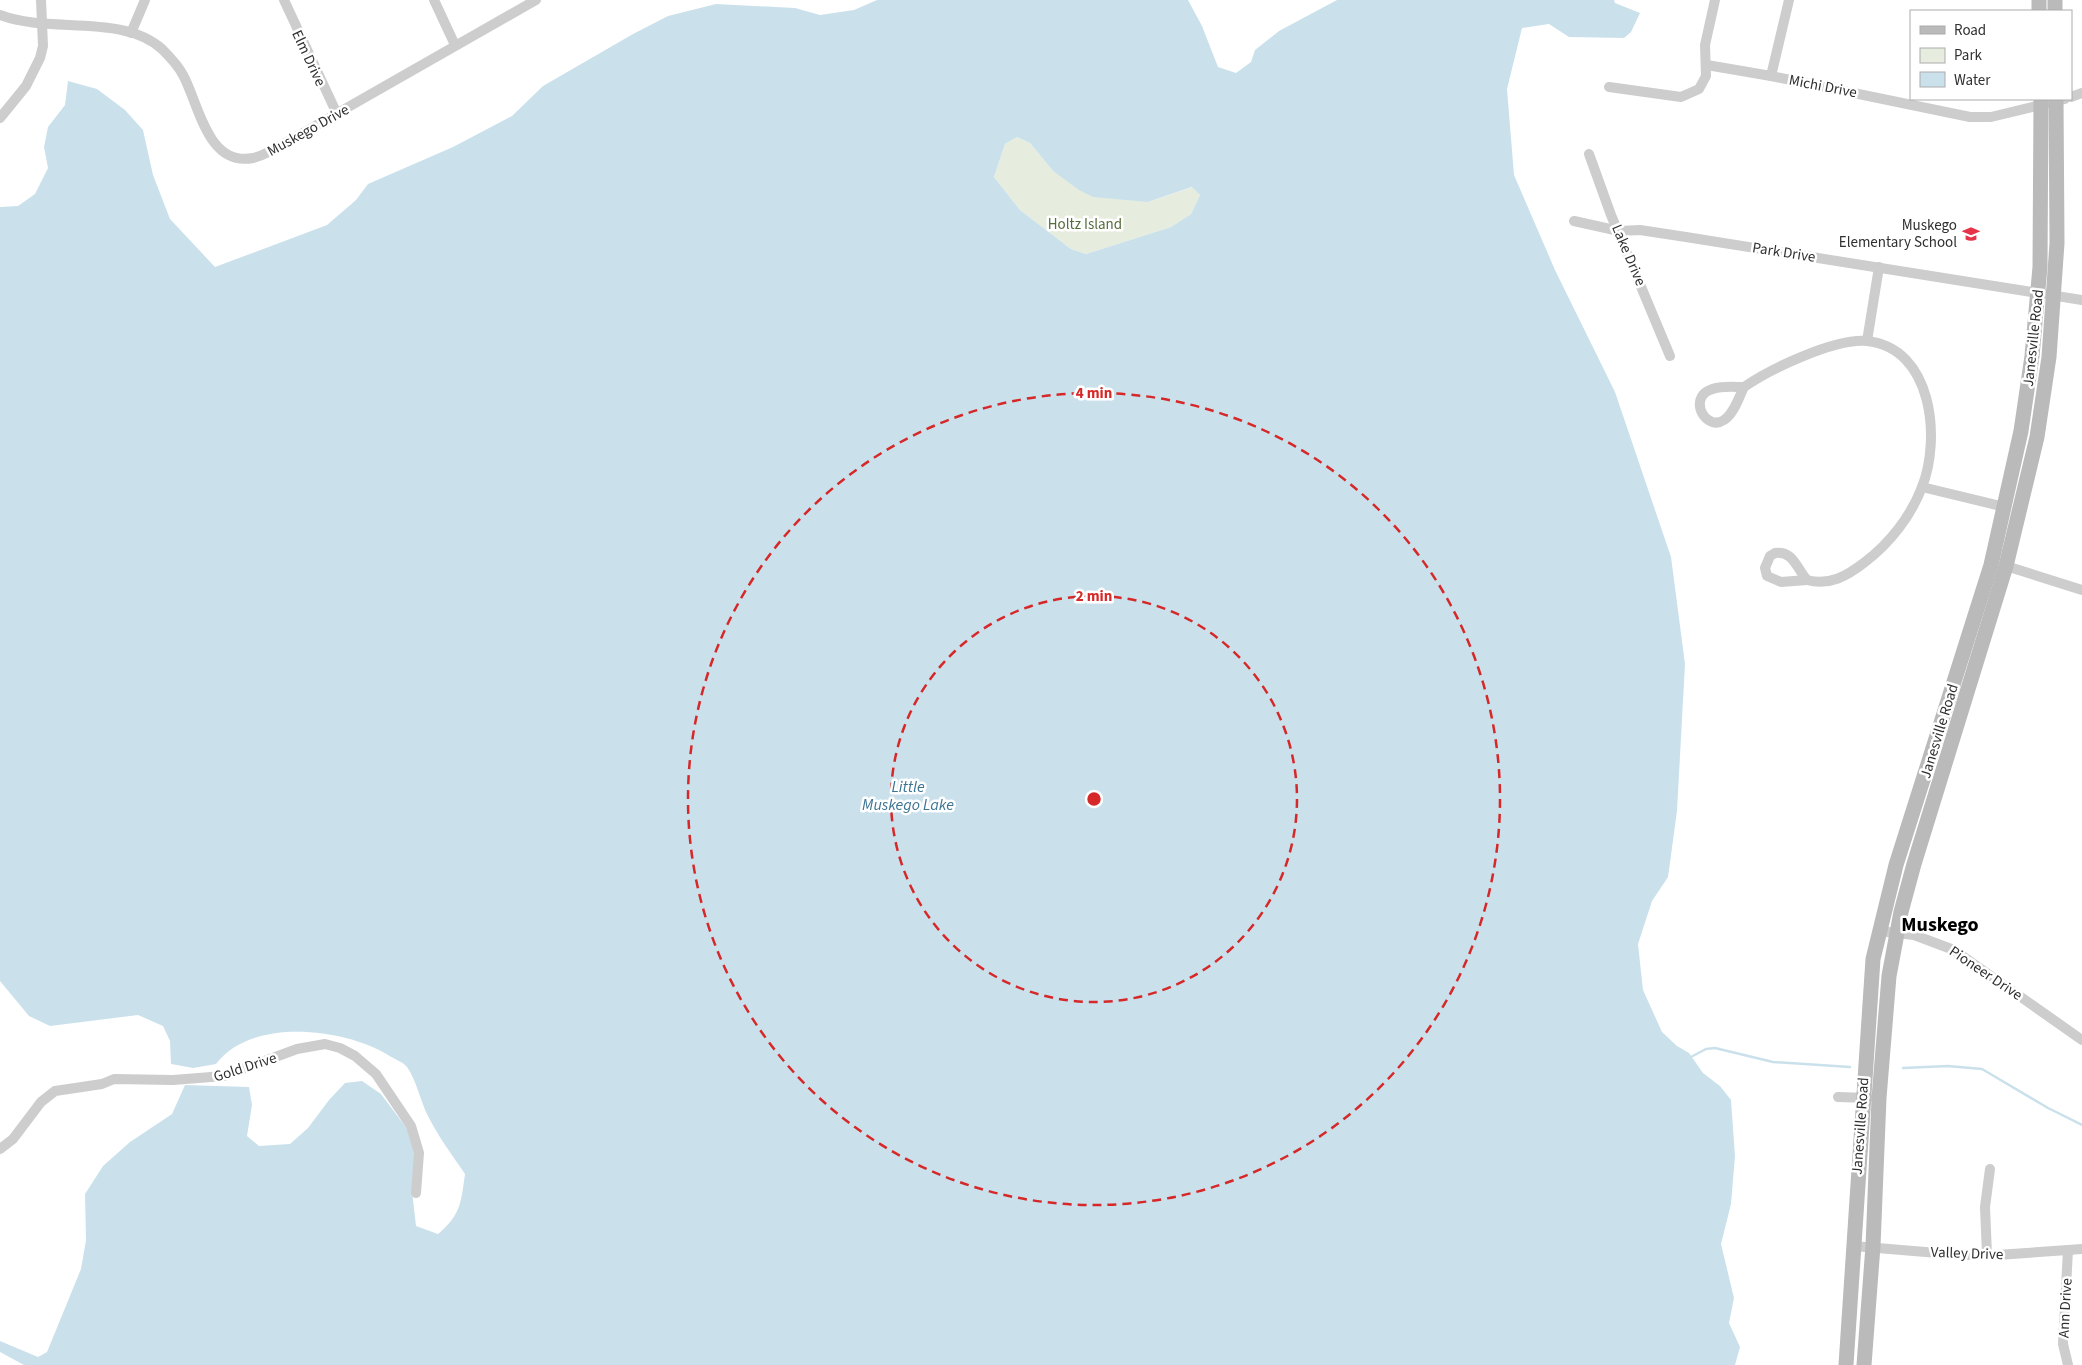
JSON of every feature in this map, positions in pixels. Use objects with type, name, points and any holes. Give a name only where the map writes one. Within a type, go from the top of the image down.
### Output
[{"type":"main road","name":"Janesville Road","points":[[1846,1365],[1871,978],[1879,931],[1910,821],[1984,586],[2004,511],[2021,431],[2032,356],[2038,293],[2052,101]]},
{"type":"main road","name":"Janesville Road","points":[[1864,1365],[1873,1246],[1879,1098],[1889,976],[1897,933],[1926,825],[2012,546],[2044,397],[2057,243],[2052,101]]},
{"type":"main road","points":[[1984,586],[1994,573],[2006,566],[2000,550],[2004,511],[2026,486]]},
{"type":"main road","points":[[2004,511],[2011,513],[2012,546]]},
{"type":"main road","points":[[1954,682],[1969,686]]},
{"type":"main road","points":[[1931,755],[1946,760]]},
{"type":"main road","points":[[1910,821],[1926,825]]},
{"type":"street","points":[[0,118],[26,86],[36,69],[43,46],[41,0]]},
{"type":"street","points":[[131,33],[146,0]]},
{"type":"street","name":"Elm Drive","points":[[284,0],[295,28],[337,114]]},
{"type":"street","points":[[434,0],[455,45]]},
{"type":"street","name":"Muskego Drive","points":[[0,15],[18,21],[131,33],[153,42],[172,59],[184,76],[211,139],[226,153],[245,159],[260,157],[536,0]]},
{"type":"street","points":[[1609,87],[1681,97],[1688,96],[1699,90],[1704,83],[1707,65],[1705,45],[1715,0]]},
{"type":"street","points":[[1771,76],[1789,0]]},
{"type":"street","name":"Michi Drive","points":[[1707,65],[1771,76],[1970,117],[1991,117],[2052,101]]},
{"type":"street","name":"Lake Drive","points":[[1589,154],[1608,206],[1670,356]]},
{"type":"street","name":"Park Drive","points":[[1574,221],[1619,231],[1640,230],[2082,300]]},
{"type":"street","points":[[1868,341],[1879,267]]},
{"type":"street","points":[[1744,387],[1726,419],[1718,422],[1710,421],[1704,416],[1700,406],[1702,397],[1708,391],[1720,388],[1744,387],[1795,359],[1820,350],[1868,341],[1897,353],[1915,371],[1922,383],[1928,407],[1930,436],[1928,464],[1922,487],[1903,523],[1874,555],[1841,578],[1821,583],[1807,580]]},
{"type":"street","points":[[1922,487],[2004,511]]},
{"type":"street","points":[[2006,566],[2082,590]]},
{"type":"street","name":"Pioneer Drive","points":[[1879,931],[1926,938],[1954,950],[2082,1040]]},
{"type":"street","name":"Gold Drive","points":[[0,1148],[13,1139],[41,1102],[56,1091],[102,1084],[114,1079],[180,1080],[224,1076],[297,1049],[325,1044],[340,1048],[355,1056],[376,1074],[411,1126],[419,1153],[416,1193]]},
{"type":"street","points":[[1838,1097],[1879,1098]]},
{"type":"street","points":[[1986,1255],[1985,1207],[1990,1169]]},
{"type":"street","name":"Valley Drive","points":[[1853,1246],[1986,1255],[2082,1249]]},
{"type":"street","name":"Ann Drive","points":[[2068,1250],[2063,1344],[2068,1365]]},
{"type":"green space","name":"Holtz Island","points":[[1017,137],[1030,143],[1053,171],[1148,202],[1193,187],[1200,195],[1191,214],[1171,227],[1086,254],[1071,249],[1020,210],[994,177],[1005,144]]},
{"type":"water","name":"Little Muskego Lake","points":[[877,0],[1188,0],[1202,26],[1218,67],[1236,73],[1251,62],[1255,50],[1279,31],[1337,0],[1614,0],[1615,3],[1640,13],[1631,32],[1624,38],[1569,37],[1549,24],[1522,28],[1507,89],[1514,175],[1555,270],[1615,392],[1671,557],[1685,664],[1677,811],[1668,877],[1652,901],[1638,944],[1643,990],[1662,1032],[1677,1046],[1689,1053],[1703,1073],[1720,1086],[1731,1100],[1735,1156],[1731,1204],[1721,1244],[1734,1298],[1729,1323],[1740,1347],[1735,1365],[24,1365],[0,1352],[0,1341],[38,1357],[47,1352],[81,1269],[86,1240],[85,1194],[103,1166],[130,1142],[172,1114],[185,1085],[249,1087],[252,1105],[247,1136],[259,1146],[290,1144],[308,1128],[329,1100],[345,1083],[362,1081],[381,1094],[408,1130],[415,1157],[412,1191],[416,1226],[438,1234],[456,1214],[465,1174],[425,1111],[407,1067],[369,1046],[347,1038],[323,1034],[299,1032],[274,1033],[251,1039],[232,1049],[216,1064],[193,1068],[171,1064],[170,1041],[163,1026],[138,1015],[50,1026],[29,1016],[0,981],[0,207],[18,206],[35,194],[48,168],[44,147],[48,127],[65,105],[68,81],[97,89],[125,110],[143,130],[153,175],[170,219],[215,267],[327,225],[356,200],[368,184],[453,147],[512,116],[543,86],[668,16],[716,4],[795,8],[820,15],[854,10]],"holes":[[[1017,137],[1030,143],[1053,171],[1079,190],[1093,197],[1148,202],[1192,187],[1200,195],[1191,214],[1171,227],[1086,254],[1071,249],[1020,210],[994,177],[1005,144]]]},
{"type":"waterway","points":[[1689,1058],[1706,1049],[1715,1048],[1773,1062],[1850,1067]]},
{"type":"waterway","points":[[1903,1068],[1948,1066],[1982,1069],[2048,1108],[2082,1125]]},
{"type":"place","name":"Muskego Elementary School","points":[[1971,234]]},
{"type":"district","name":"Muskego","points":[[1940,924]]}]
